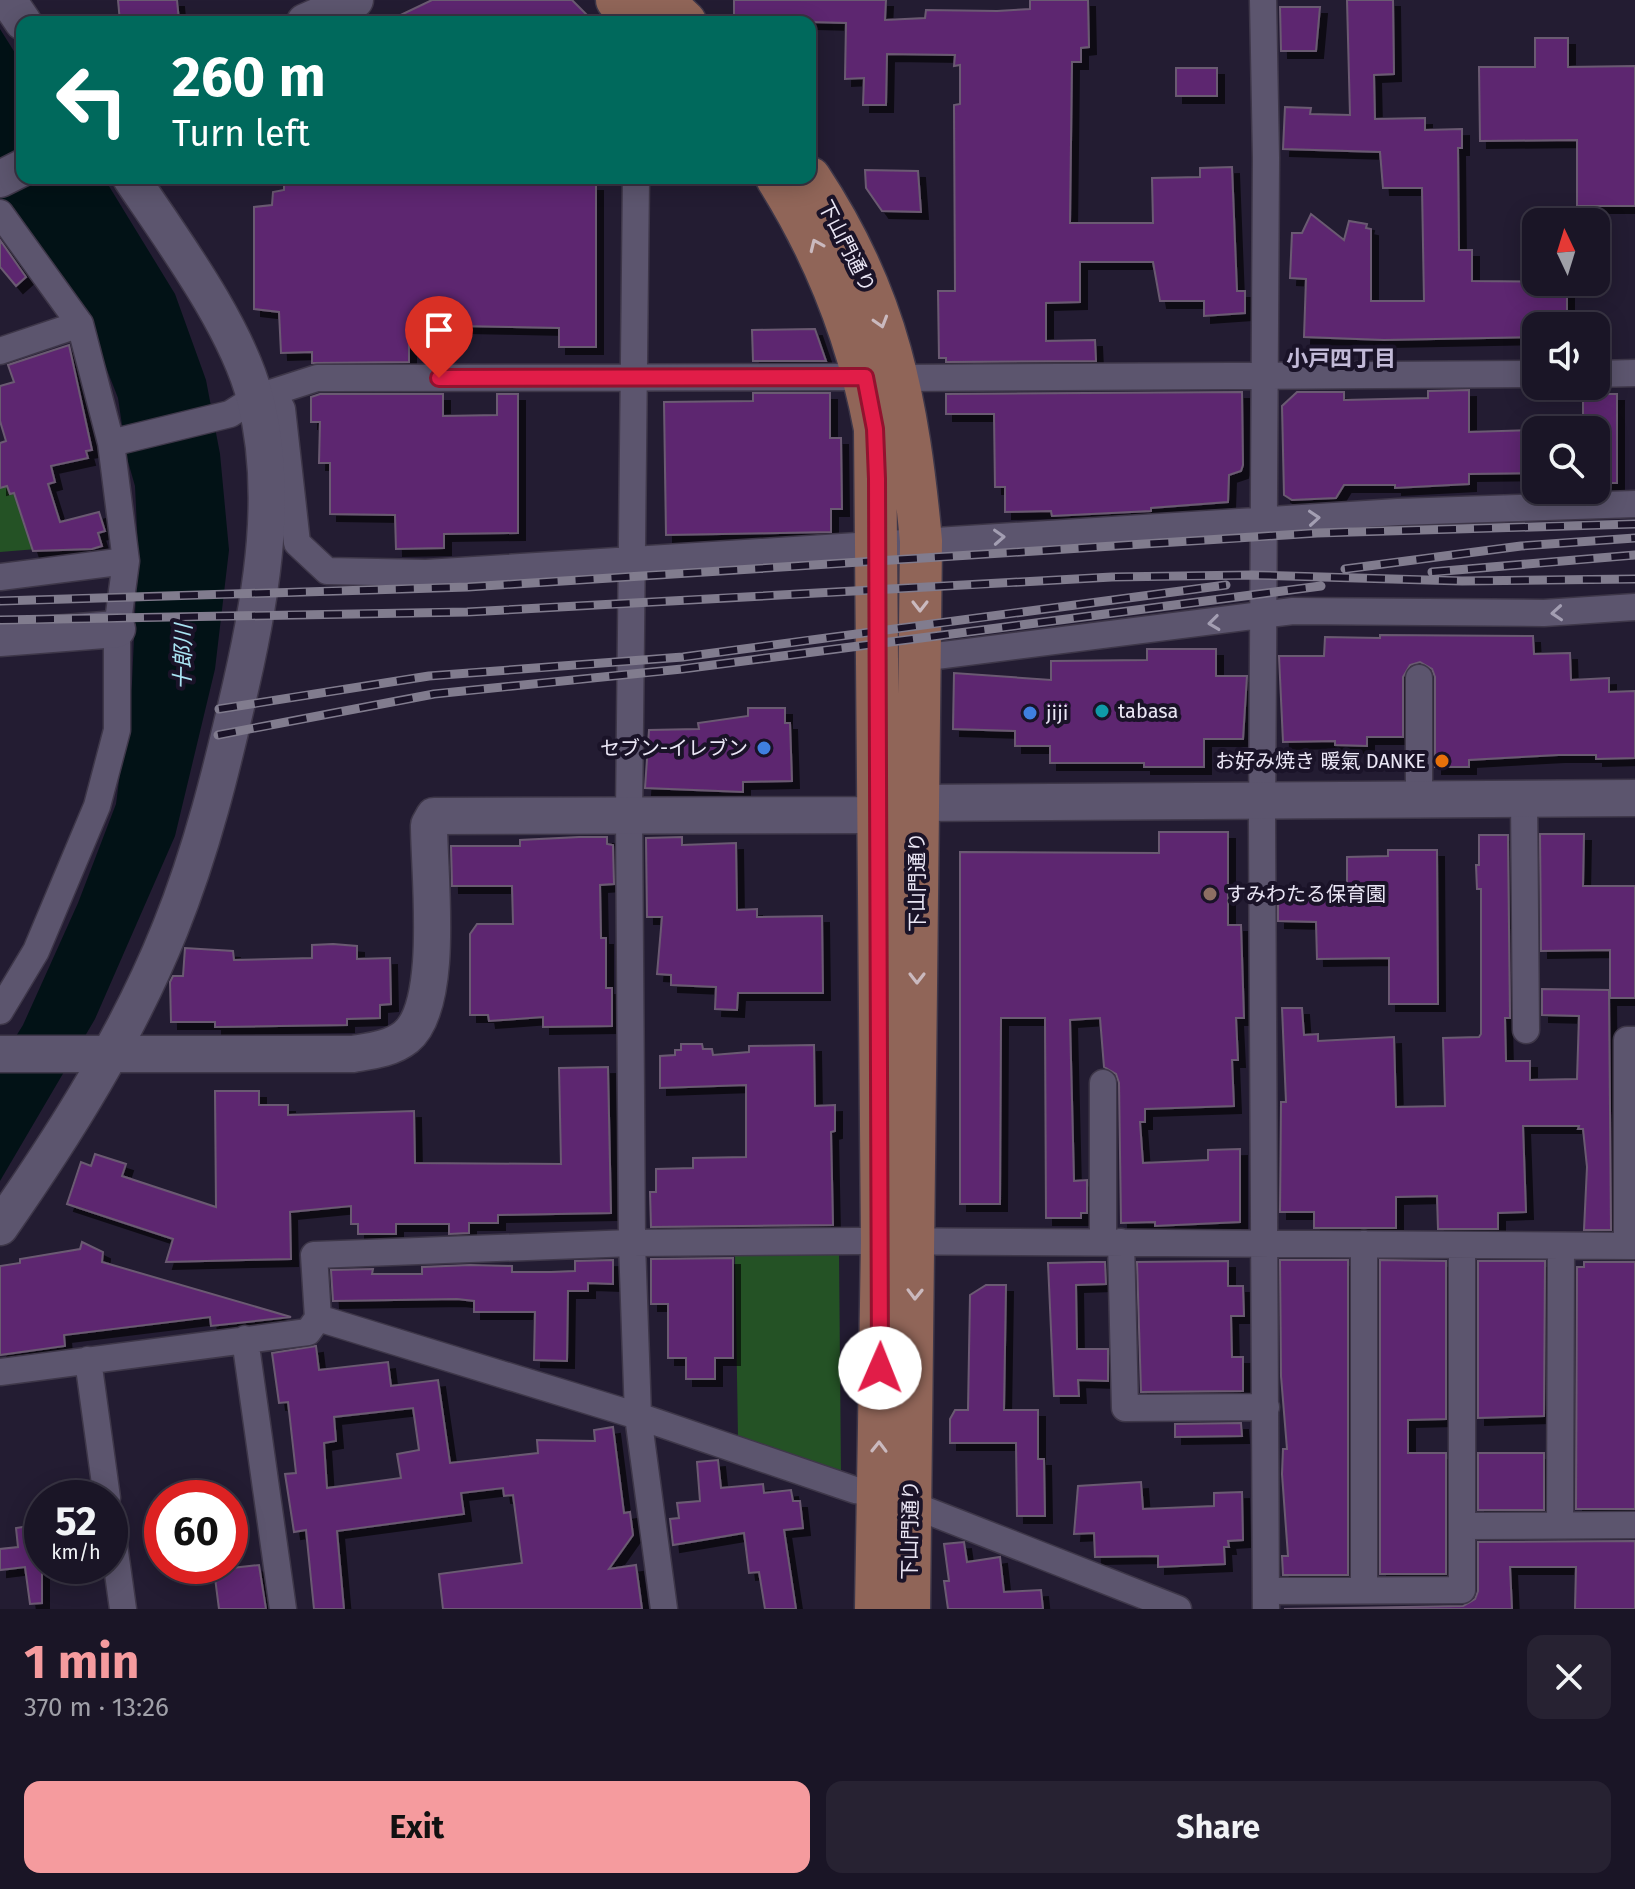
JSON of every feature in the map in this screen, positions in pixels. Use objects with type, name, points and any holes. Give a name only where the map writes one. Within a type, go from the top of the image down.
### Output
[{"type":"main road","points":[[617,0],[632,16]]},
{"type":"main road","points":[[662,0],[679,16]]},
{"type":"main road","name":"下山門通り","points":[[781,184],[808,227],[845,310],[909,423],[921,541],[920,658],[898,809]]},
{"type":"main road","name":"下山門通り","points":[[814,184],[835,216],[874,298],[882,378],[875,429],[877,544],[898,809],[899,1241],[894,1499],[876,1609]]},
{"type":"main road","name":"下山門通り","points":[[894,1499],[909,1609]]},
{"type":"street","points":[[319,16],[355,0]]},
{"type":"street","points":[[1263,0],[1266,1600],[1364,1590],[1462,1590],[1462,1246]]},
{"type":"street","points":[[0,1227],[170,931],[200,848],[250,645],[264,563],[265,482],[253,401],[228,333],[135,184]]},
{"type":"street","points":[[636,184],[629,814],[632,1243],[638,1416],[664,1609]]},
{"type":"street","points":[[0,213],[80,324],[120,440],[126,561],[117,629],[117,730],[97,806],[36,951],[0,1011]]},
{"type":"street","points":[[0,351],[80,324]]},
{"type":"street","points":[[1610,374],[1635,373]]},
{"type":"street","points":[[120,440],[253,401],[317,378],[1522,374]]},
{"type":"street","points":[[253,401],[282,409],[297,543],[327,571],[426,573],[1398,512],[1635,504]]},
{"type":"street","points":[[0,577],[126,561]]},
{"type":"street","points":[[920,658],[1293,611],[1528,614],[1635,607]]},
{"type":"street","points":[[0,638],[117,629]]},
{"type":"street","points":[[1419,678],[1419,799]]},
{"type":"street","points":[[0,1054],[353,1054],[392,1046],[416,1027],[424,1013],[431,981],[429,825],[434,816],[1263,800],[1635,798]]},
{"type":"street","points":[[1524,799],[1526,1030]]},
{"type":"street","points":[[0,1372],[308,1332],[318,1318],[314,1255],[632,1243],[899,1241],[1631,1246],[1627,1040],[1635,1040]]},
{"type":"street","points":[[1103,1083],[1125,1408],[1266,1407]]},
{"type":"street","points":[[1364,1244],[1364,1590]]},
{"type":"street","points":[[1560,1525],[1561,1246]]},
{"type":"street","points":[[318,1318],[638,1416],[855,1490],[894,1499],[1178,1609]]},
{"type":"street","points":[[245,1339],[283,1609]]},
{"type":"street","points":[[88,1360],[105,1480]]},
{"type":"street","points":[[1463,1526],[1635,1525]]},
{"type":"street","points":[[120,1584],[123,1609]]},
{"type":"green space","points":[[8,468],[37,549],[0,552],[0,471]]},
{"type":"green space","points":[[839,1253],[841,1474],[738,1438],[735,1254]]},
{"type":"water","name":"十郎川","points":[[0,29],[16,54],[16,184],[108,184],[175,294],[206,380],[220,454],[229,550],[215,669],[175,836],[95,1019],[0,1181],[0,1062],[23,1025],[78,903],[116,804],[132,683],[138,548],[135,486],[127,458],[118,398],[81,303],[0,198]]},
{"type":"building","points":[[118,0],[177,0],[179,16],[119,16]]},
{"type":"building","points":[[432,0],[572,0],[588,16],[399,16]]},
{"type":"building","points":[[734,0],[886,0],[885,20],[925,18],[926,10],[1030,9],[1030,0],[1088,0],[1089,47],[1081,48],[1081,62],[1072,62],[1070,223],[1153,223],[1152,178],[1200,177],[1200,168],[1232,167],[1237,291],[1245,291],[1245,313],[1204,316],[1204,301],[1160,301],[1153,262],[1080,262],[1080,302],[1046,303],[1046,341],[1095,340],[1096,361],[946,362],[946,358],[939,358],[938,291],[955,291],[954,105],[960,104],[960,65],[954,66],[955,55],[887,54],[886,105],[863,105],[864,78],[845,79],[846,23],[816,22],[816,16],[734,16]]},
{"type":"building","points":[[1347,0],[1393,0],[1394,74],[1374,75],[1375,119],[1425,118],[1425,130],[1462,129],[1462,148],[1458,148],[1459,250],[1472,250],[1472,281],[1522,282],[1522,296],[1567,296],[1567,312],[1522,312],[1522,337],[1384,340],[1304,337],[1306,279],[1290,278],[1292,233],[1302,233],[1311,214],[1344,240],[1349,221],[1367,224],[1366,228],[1371,229],[1371,301],[1424,301],[1422,188],[1383,188],[1380,152],[1283,149],[1285,107],[1311,108],[1310,114],[1350,115]]},
{"type":"building","points":[[1280,7],[1320,7],[1316,51],[1281,51]]},
{"type":"building","points":[[1535,38],[1568,38],[1568,67],[1635,66],[1635,206],[1577,206],[1577,140],[1480,141],[1479,67],[1535,67]]},
{"type":"building","points":[[1176,68],[1217,68],[1217,96],[1176,96]]},
{"type":"building","points":[[865,170],[918,171],[921,212],[882,211],[866,188]]},
{"type":"building","points":[[284,184],[596,184],[596,347],[559,347],[559,328],[409,325],[409,362],[312,363],[312,352],[281,353],[279,312],[254,309],[254,207],[272,205],[273,192],[284,190]]},
{"type":"building","points":[[0,240],[26,277],[16,286],[0,267]]},
{"type":"building","points":[[815,329],[826,361],[753,361],[752,330]]},
{"type":"building","points":[[69,345],[92,450],[86,451],[88,458],[51,466],[55,482],[48,484],[60,522],[99,512],[105,531],[98,533],[102,546],[92,549],[33,551],[14,493],[10,494],[7,486],[0,488],[0,443],[6,441],[0,421],[0,386],[14,382],[8,365]]},
{"type":"building","points":[[1469,390],[1469,432],[1522,430],[1522,473],[1469,474],[1469,484],[1395,488],[1395,485],[1344,485],[1336,498],[1292,500],[1284,495],[1282,406],[1297,392],[1344,392],[1344,400],[1428,398],[1428,391]]},
{"type":"building","points":[[1242,392],[1243,465],[1241,471],[1229,475],[1228,502],[1151,508],[1151,511],[1052,516],[1051,511],[1005,512],[1005,487],[995,487],[994,414],[946,414],[946,394]]},
{"type":"building","points":[[753,393],[830,393],[830,438],[841,438],[842,509],[831,509],[831,532],[666,535],[664,402],[753,401]]},
{"type":"building","points":[[320,394],[443,394],[443,416],[497,415],[497,394],[518,394],[518,533],[444,534],[444,548],[396,549],[395,515],[330,514],[330,463],[319,463],[320,422],[311,422],[311,397]]},
{"type":"building","points":[[1610,394],[1617,394],[1617,483],[1610,483],[1610,416],[1583,416],[1583,400],[1610,400]]},
{"type":"building","points":[[1380,635],[1533,636],[1534,654],[1570,653],[1571,680],[1609,678],[1609,692],[1635,691],[1635,758],[1596,759],[1596,755],[1558,755],[1469,760],[1469,767],[1435,767],[1435,677],[1432,669],[1420,662],[1410,665],[1403,677],[1403,737],[1367,737],[1367,746],[1335,745],[1335,741],[1283,742],[1279,656],[1324,656],[1325,637],[1380,638]]},
{"type":"building","points":[[1147,649],[1216,649],[1216,676],[1247,676],[1243,739],[1204,739],[1204,767],[1144,767],[1144,763],[1050,763],[1050,746],[1015,746],[1015,731],[953,729],[954,673],[1051,680],[1051,661],[1147,660]]},
{"type":"building","points":[[748,708],[785,708],[785,723],[790,723],[792,781],[743,782],[743,792],[645,788],[649,730],[699,729],[698,723],[748,716]]},
{"type":"building","points":[[1159,832],[1228,832],[1228,925],[1241,925],[1244,1018],[1236,1018],[1238,1060],[1232,1060],[1234,1106],[1145,1109],[1145,1122],[1140,1122],[1143,1163],[1208,1160],[1208,1150],[1240,1149],[1240,1222],[1155,1226],[1155,1222],[1121,1223],[1119,1083],[1116,1074],[1104,1067],[1100,1018],[1070,1020],[1074,1181],[1087,1180],[1087,1213],[1081,1213],[1081,1218],[1046,1218],[1045,1018],[1001,1018],[1000,1204],[960,1204],[960,852],[1159,853]]},
{"type":"building","points":[[1540,834],[1584,834],[1583,886],[1635,886],[1635,998],[1610,998],[1610,950],[1541,951]]},
{"type":"building","points":[[1479,835],[1508,835],[1510,1018],[1505,1018],[1506,1061],[1530,1061],[1530,1080],[1577,1079],[1579,1016],[1542,1015],[1542,989],[1609,990],[1611,1230],[1584,1230],[1587,1167],[1583,1129],[1578,1129],[1579,1126],[1523,1126],[1526,1212],[1498,1213],[1498,1229],[1438,1229],[1437,1196],[1396,1197],[1396,1228],[1314,1228],[1314,1212],[1280,1212],[1281,1102],[1286,1102],[1282,1008],[1302,1008],[1304,1035],[1318,1034],[1318,1041],[1394,1037],[1396,1107],[1445,1106],[1443,1038],[1479,1037],[1481,1034],[1481,889],[1477,889],[1476,865],[1479,865]]},
{"type":"building","points":[[607,837],[607,844],[613,845],[614,884],[600,885],[601,938],[606,938],[606,988],[612,988],[612,1026],[543,1027],[543,1017],[489,1021],[488,1015],[470,1015],[470,934],[477,924],[513,924],[512,886],[452,886],[451,846],[520,846],[520,840]]},
{"type":"building","points":[[682,837],[682,845],[736,843],[737,910],[757,909],[757,917],[822,916],[823,993],[738,993],[737,1010],[715,1009],[716,987],[671,985],[671,975],[657,974],[662,917],[647,917],[646,838]]},
{"type":"building","points":[[1388,850],[1437,850],[1438,1004],[1389,1004],[1389,958],[1317,959],[1316,922],[1278,921],[1278,894],[1347,894],[1347,857],[1388,856]]},
{"type":"building","points":[[312,945],[357,946],[357,959],[390,958],[391,1004],[380,1005],[380,1018],[347,1019],[347,1025],[215,1027],[215,1022],[171,1022],[170,982],[173,976],[183,976],[185,948],[233,951],[234,960],[312,958]]},
{"type":"building","points":[[681,1044],[702,1044],[703,1049],[712,1049],[713,1055],[749,1052],[749,1046],[814,1045],[815,1106],[835,1105],[835,1131],[831,1132],[833,1225],[651,1227],[650,1192],[656,1192],[656,1169],[693,1168],[693,1158],[746,1157],[746,1085],[660,1088],[660,1056],[675,1055],[675,1050],[681,1050]]},
{"type":"building","points":[[608,1067],[611,1213],[498,1215],[498,1223],[469,1223],[469,1233],[449,1234],[449,1224],[396,1224],[396,1234],[358,1234],[358,1224],[351,1224],[351,1206],[290,1212],[291,1259],[166,1262],[173,1239],[67,1204],[81,1162],[91,1166],[95,1154],[126,1164],[122,1176],[216,1207],[215,1091],[259,1091],[259,1105],[288,1105],[288,1115],[414,1111],[415,1163],[561,1164],[559,1068]]},
{"type":"building","points":[[82,1242],[103,1252],[102,1262],[291,1317],[211,1326],[210,1317],[64,1335],[65,1346],[0,1355],[0,1266],[20,1263],[20,1259],[80,1249]]},
{"type":"building","points":[[733,1258],[733,1358],[715,1358],[715,1379],[686,1379],[686,1358],[668,1358],[668,1304],[651,1304],[651,1259]]},
{"type":"building","points":[[613,1260],[613,1284],[588,1283],[588,1291],[568,1291],[567,1361],[534,1360],[535,1312],[474,1312],[474,1301],[457,1299],[333,1301],[331,1270],[373,1269],[372,1274],[422,1274],[422,1267],[470,1265],[512,1266],[512,1272],[551,1272],[575,1271],[575,1261]]},
{"type":"building","points":[[1280,1260],[1348,1260],[1348,1575],[1283,1575],[1282,1556],[1288,1556],[1282,1474],[1283,1449],[1287,1449],[1281,1376]]},
{"type":"building","points":[[1380,1260],[1446,1261],[1446,1419],[1408,1420],[1408,1453],[1446,1453],[1446,1574],[1380,1574]]},
{"type":"building","points":[[1228,1261],[1228,1286],[1243,1286],[1244,1316],[1231,1316],[1232,1357],[1243,1357],[1243,1391],[1141,1392],[1137,1262]]},
{"type":"building","points":[[1478,1261],[1545,1261],[1544,1416],[1478,1418]]},
{"type":"building","points":[[1105,1262],[1106,1284],[1076,1285],[1077,1349],[1108,1349],[1108,1381],[1078,1380],[1079,1396],[1054,1396],[1048,1263]]},
{"type":"building","points":[[1584,1262],[1635,1262],[1635,1509],[1576,1509],[1577,1267],[1584,1267]]},
{"type":"building","points":[[986,1285],[1006,1285],[1004,1410],[1038,1410],[1038,1459],[1044,1459],[1045,1516],[1017,1516],[1016,1443],[950,1443],[950,1419],[955,1410],[968,1410],[970,1295]]},
{"type":"building","points":[[316,1346],[319,1370],[388,1362],[391,1386],[438,1380],[450,1463],[538,1453],[537,1440],[595,1441],[594,1430],[613,1427],[624,1513],[630,1512],[633,1535],[609,1569],[636,1565],[642,1609],[443,1609],[439,1574],[522,1563],[513,1495],[504,1496],[503,1488],[461,1493],[464,1514],[337,1531],[344,1609],[314,1609],[306,1530],[294,1532],[285,1474],[296,1473],[288,1402],[279,1403],[272,1353]],"holes":[[[413,1408],[419,1450],[397,1454],[401,1478],[327,1488],[324,1443],[336,1441],[334,1417]]]},
{"type":"building","points":[[1241,1423],[1242,1436],[1175,1437],[1175,1424]]},
{"type":"building","points":[[1478,1453],[1544,1453],[1544,1510],[1478,1510]]},
{"type":"building","points":[[718,1460],[721,1488],[763,1484],[764,1493],[791,1490],[793,1501],[800,1501],[803,1528],[784,1530],[796,1609],[765,1609],[759,1572],[749,1573],[744,1533],[673,1545],[670,1519],[679,1518],[677,1503],[700,1501],[697,1462]]},
{"type":"building","points":[[1141,1482],[1143,1509],[1214,1506],[1214,1493],[1242,1492],[1243,1540],[1228,1541],[1229,1547],[1224,1547],[1225,1564],[1158,1567],[1158,1556],[1095,1557],[1094,1533],[1074,1534],[1078,1486]]},
{"type":"building","points":[[24,1527],[24,1567],[0,1570],[0,1549],[18,1547],[16,1528]]},
{"type":"building","points":[[1635,1541],[1635,1609],[1575,1609],[1576,1567],[1510,1567],[1512,1609],[1284,1609],[1463,1606],[1475,1599],[1478,1591],[1478,1542]]},
{"type":"building","points":[[964,1542],[967,1562],[1000,1557],[1004,1592],[1041,1590],[1043,1609],[948,1609],[944,1581],[949,1581],[944,1544]]},
{"type":"building","points":[[259,1565],[266,1609],[219,1609],[216,1584],[248,1584],[248,1566]]},
{"type":"building","points":[[27,1584],[42,1584],[42,1603],[30,1604]]},
{"type":"railway","points":[[0,601],[468,587],[1317,533],[1635,524]]},
{"type":"railway","points":[[1345,569],[1521,546],[1635,538]]},
{"type":"railway","points":[[1432,572],[1635,555]]},
{"type":"railway","points":[[0,620],[467,612],[1112,577],[1251,575],[1462,581],[1635,579]]},
{"type":"railway","points":[[219,709],[429,676],[683,657],[1226,585]]},
{"type":"railway","points":[[218,735],[434,694],[682,669],[1321,586]]},
{"type":"place","name":"tabasa","points":[[1102,711]]},
{"type":"place","name":"jiji","points":[[1030,713]]},
{"type":"place","name":"セブン-イレブン","points":[[764,748]]},
{"type":"place","name":"お好み焼き 暖氣 DANKE","points":[[1442,761]]},
{"type":"place","name":"すみわたる保育園","points":[[1210,894]]},
{"type":"district","name":"小戸四丁目","points":[[1341,358]]},
{"type":"route","points":[[439,378],[865,377],[875,429],[877,479],[882,1242],[880,1368]]}]
